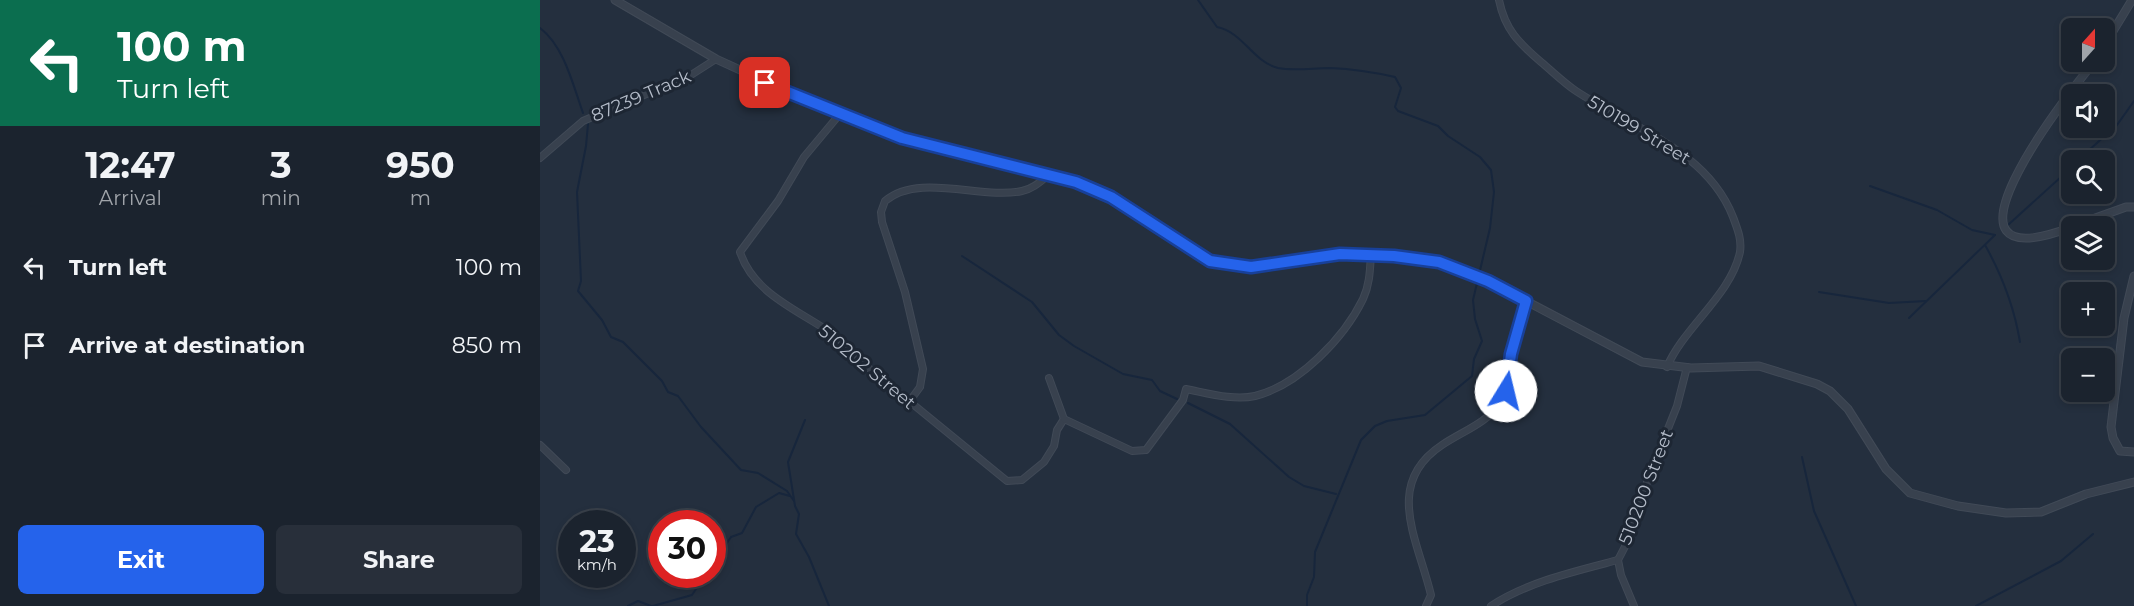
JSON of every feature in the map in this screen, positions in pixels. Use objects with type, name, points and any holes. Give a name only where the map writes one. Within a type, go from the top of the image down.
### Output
[{"type":"street","points":[[615,0],[716,59],[839,115],[902,138],[1050,174],[1111,197],[1210,261],[1251,267],[1340,254],[1371,254],[1439,262],[1488,281],[1642,362],[1687,368],[1759,366],[1817,384],[1830,392],[1848,409],[1896,482],[1910,493],[1958,506],[2006,513],[2041,512],[2086,494],[2134,482]]},
{"type":"street","name":"510199 Street","points":[[1499,0],[1512,37],[1574,90],[1659,138],[1701,168],[1724,195],[1740,236],[1740,252],[1719,294],[1675,347],[1667,367]]},
{"type":"street","points":[[2115,28],[2132,0]]},
{"type":"street","name":"87239 Track","points":[[540,158],[583,121],[692,75],[716,59]]},
{"type":"street","points":[[2061,230],[2035,237],[2019,237],[2008,233],[2001,225],[2002,209],[2029,152],[2056,107],[2086,72]]},
{"type":"street","name":"510202 Street","points":[[839,115],[804,157],[778,201],[740,252],[745,267],[761,285],[797,314],[836,336],[909,402],[1007,481],[1022,480],[1044,462],[1054,446],[1057,430],[1064,419]]},
{"type":"street","points":[[909,402],[920,387],[923,369],[905,292],[882,222],[881,212],[885,201],[908,190],[929,188],[1009,193],[1024,191],[1050,174]]},
{"type":"street","points":[[2102,216],[2126,207],[2134,207]]},
{"type":"street","points":[[1049,378],[1064,419],[1132,451],[1146,450],[1183,400],[1186,389],[1232,397],[1254,396],[1279,385],[1308,367],[1330,347],[1363,298],[1371,275],[1371,254]]},
{"type":"street","points":[[2134,276],[2124,318],[2111,427],[2113,438],[2120,451],[2134,452]]},
{"type":"street","points":[[1426,606],[1431,595],[1408,509],[1408,491],[1417,470],[1426,458],[1443,444],[1491,416],[1501,403],[1526,301]]},
{"type":"street","name":"510200 Street","points":[[1634,606],[1621,575],[1618,560],[1631,535],[1648,479],[1677,406],[1687,368]]},
{"type":"street","points":[[540,445],[566,470]]},
{"type":"street","points":[[1491,606],[1501,599],[1571,573],[1618,560]]},
{"type":"waterway","points":[[1198,0],[1217,27],[1234,35],[1269,65],[1290,69],[1346,69],[1395,77],[1401,88],[1395,107],[1398,111],[1438,126],[1448,136],[1480,157],[1491,170],[1494,192],[1490,228],[1473,300],[1475,319],[1482,341],[1474,359],[1472,376],[1425,415],[1387,421],[1375,426],[1361,440],[1315,552],[1314,577],[1307,595],[1307,606]]},
{"type":"waterway","points":[[540,28],[562,55],[583,113]]},
{"type":"waterway","points":[[2089,150],[2117,125],[2134,101]]},
{"type":"waterway","points":[[588,124],[577,192],[581,281],[578,291],[602,320],[611,337],[623,342],[662,381],[668,392],[678,396],[701,427],[741,470],[758,473],[787,491],[794,501]]},
{"type":"waterway","points":[[2008,225],[2061,177]]},
{"type":"waterway","points":[[1870,186],[1937,210],[1972,230],[1995,235]]},
{"type":"waterway","points":[[1909,318],[1995,235]]},
{"type":"waterway","points":[[1985,245],[2007,292],[2020,342]]},
{"type":"waterway","points":[[962,256],[1032,302],[1059,335],[1074,346],[1123,374],[1152,380],[1160,391],[1177,399]]},
{"type":"waterway","points":[[1819,292],[1889,303],[1926,301]]},
{"type":"waterway","points":[[1188,403],[1230,424],[1289,477],[1304,486],[1336,494]]},
{"type":"waterway","points":[[805,420],[788,462],[795,506],[799,514],[796,534],[809,557],[829,606]]},
{"type":"waterway","points":[[1802,457],[1814,511],[1856,606]]},
{"type":"waterway","points":[[726,544],[731,537],[742,533],[756,507],[779,493],[790,496]]},
{"type":"waterway","points":[[1976,606],[2061,561],[2093,534]]},
{"type":"waterway","points":[[653,606],[692,595],[697,588]]},
{"type":"waterway","points":[[628,606],[638,601],[651,606]]},
{"type":"route","points":[[765,83],[839,115],[902,138],[1076,182],[1111,197],[1157,229],[1210,261],[1251,267],[1340,254],[1371,254],[1439,262],[1488,281],[1526,301],[1511,354],[1506,391]]}]
